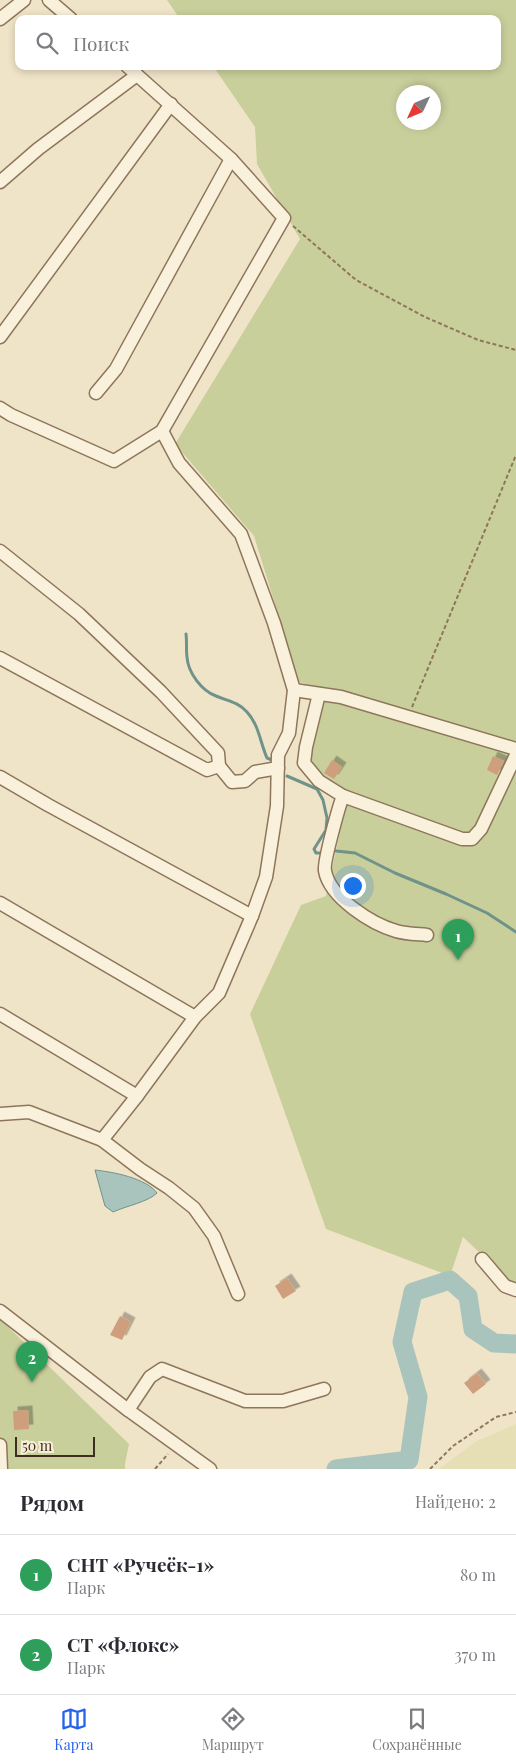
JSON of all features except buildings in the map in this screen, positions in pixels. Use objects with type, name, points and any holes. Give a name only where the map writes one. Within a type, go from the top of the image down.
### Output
[{"type":"street","points":[[0,19],[24,0]]},
{"type":"street","points":[[49,0],[66,15]]},
{"type":"street","points":[[0,182],[132,70],[232,159],[284,218],[162,431],[114,461],[11,415],[0,408]]},
{"type":"street","points":[[0,337],[171,104]]},
{"type":"street","points":[[96,393],[116,369],[232,159]]},
{"type":"street","points":[[102,1140],[195,1017],[219,993],[252,916],[266,877],[277,806],[278,755],[289,733],[294,690],[274,623],[242,534],[179,463],[162,431]]},
{"type":"street","points":[[0,551],[78,614],[161,692],[218,753],[219,766],[232,782],[245,781],[255,772],[278,768]]},
{"type":"street","points":[[0,658],[207,770],[219,766]]},
{"type":"street","points":[[294,690],[341,697],[516,749]]},
{"type":"street","points":[[320,694],[306,747],[304,763],[319,781],[342,796],[462,839],[472,839],[480,829],[516,756]]},
{"type":"street","points":[[0,777],[252,916]]},
{"type":"street","points":[[342,796],[336,814],[324,870],[333,890],[370,921],[398,932],[427,934]]},
{"type":"street","points":[[0,903],[195,1017]]},
{"type":"street","points":[[0,1014],[137,1096]]},
{"type":"street","points":[[0,1114],[29,1112],[102,1140],[169,1188],[194,1208],[214,1236],[238,1294]]},
{"type":"street","points":[[482,1259],[505,1286],[516,1290]]},
{"type":"street","points":[[1,1314],[210,1469]]},
{"type":"street","points":[[128,1410],[150,1377],[162,1369],[245,1401],[283,1401],[324,1389]]},
{"type":"street","points":[[0,1445],[2,1469]]},
{"type":"path","points":[[284,218],[356,280],[425,317],[478,340],[516,350]]},
{"type":"path","points":[[408,714],[516,455]]},
{"type":"path","points":[[430,1469],[453,1446],[496,1417],[516,1412]]},
{"type":"path","points":[[155,1469],[176,1444]]},
{"type":"shaded area","points":[[516,1424],[516,1469],[439,1469],[475,1442]]},
{"type":"green space","points":[[167,0],[516,0],[516,746],[299,682],[254,536],[175,444],[300,239],[257,164],[255,127],[216,70],[501,70],[501,15],[177,15]]},
{"type":"green space","points":[[322,696],[516,752],[515,1286],[463,1237],[450,1276],[326,1229],[250,1014],[301,905],[326,896],[349,791],[336,786],[326,779],[310,759]]},
{"type":"green space","points":[[0,1319],[129,1444],[125,1469],[0,1469]]},
{"type":"water","points":[[95,1170],[120,1174],[137,1180],[145,1183],[157,1193],[143,1201],[113,1212],[105,1206]]},
{"type":"waterway","points":[[186,634],[188,663],[197,681],[211,694],[236,704],[247,712],[257,728],[267,758],[272,760]]},
{"type":"waterway","points":[[287,776],[317,789],[323,800],[327,818],[326,830],[314,849],[316,853],[325,853]]},
{"type":"waterway","points":[[336,851],[355,853],[395,873],[487,913],[516,932]]},
{"type":"waterway","points":[[336,1469],[409,1460],[418,1397],[402,1342],[413,1292],[450,1280],[468,1296],[473,1329],[494,1343],[516,1344]]},
{"type":"place","name":"СНТ «Ручеёк-1»","points":[[458,960]]},
{"type":"place","name":"СТ «Флокс»","points":[[32,1382]]}]
